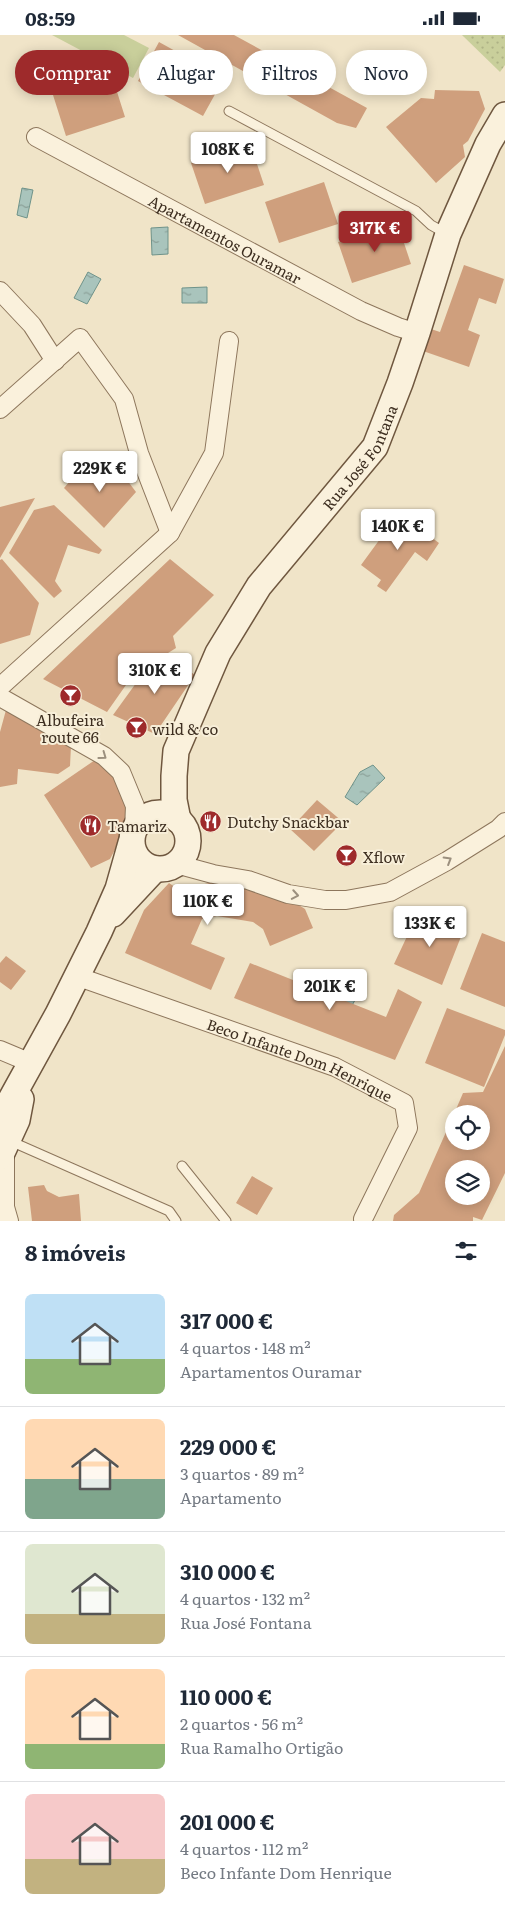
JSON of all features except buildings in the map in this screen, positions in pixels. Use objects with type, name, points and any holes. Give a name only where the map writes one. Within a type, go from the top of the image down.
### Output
[{"type":"street","name":"Rua José Fontana","points":[[178,820],[174,800],[176,751],[218,653],[259,586],[374,447],[417,333],[448,234],[488,144],[505,115]]},
{"type":"street","name":"Apartamentos Ouramar","points":[[36,137],[361,311],[417,333]]},
{"type":"street","points":[[0,291],[32,325],[54,361]]},
{"type":"street","points":[[0,409],[80,339],[124,399],[139,453],[170,533]]},
{"type":"street","points":[[0,687],[170,533],[214,453],[229,341]]},
{"type":"street","points":[[0,697],[104,756],[121,772],[135,806],[134,852],[146,866],[166,867],[248,880],[288,895],[326,900],[346,900],[390,892],[447,861],[498,829],[505,822]]},
{"type":"street","name":"Rua José Fontana","points":[[152,814],[174,776]]},
{"type":"street","points":[[0,1119],[58,1014],[99,932],[118,889],[133,837],[144,818],[152,814],[162,813],[178,820],[186,832],[188,841],[187,850],[183,858],[166,867],[116,910],[99,932]]},
{"type":"street","name":"Beco Infante Dom Henrique","points":[[76,976],[335,1067],[404,1103],[408,1128],[363,1219]]},
{"type":"street","points":[[0,1049],[31,1063]]},
{"type":"street","points":[[5,1211],[3,1152],[16,1120],[31,1063]]},
{"type":"lane","points":[[229,111],[416,211],[431,225],[448,234]]},
{"type":"lane","points":[[3,1152],[17,1144],[170,1211],[176,1221]]},
{"type":"lane","points":[[182,1166],[226,1221]]},
{"type":"green space","points":[[52,35],[124,35],[149,48],[148,50],[139,50],[139,67],[133,78],[129,76],[129,50],[80,50]]},
{"type":"green space","points":[[462,35],[505,35],[505,65],[500,72]]},
{"type":"water","points":[[22,188],[33,190],[27,218],[17,215]]},
{"type":"water","points":[[168,227],[168,254],[152,255],[151,228]]},
{"type":"water","points":[[88,272],[101,279],[87,304],[74,298]]},
{"type":"water","points":[[207,287],[207,303],[182,303],[182,288]]},
{"type":"water","points":[[373,765],[385,778],[357,805],[345,797],[360,772]]},
{"type":"water","points":[[332,979],[352,988],[355,1000],[349,1011],[324,999]]},
{"type":"place","name":"Albufeira route 66","points":[[70,696]]},
{"type":"place","name":"wild & co","points":[[136,728]]},
{"type":"place","name":"Dutchy Snackbar","points":[[211,821]]},
{"type":"place","name":"Tamariz","points":[[91,825]]},
{"type":"place","name":"Xflow","points":[[347,856]]}]
